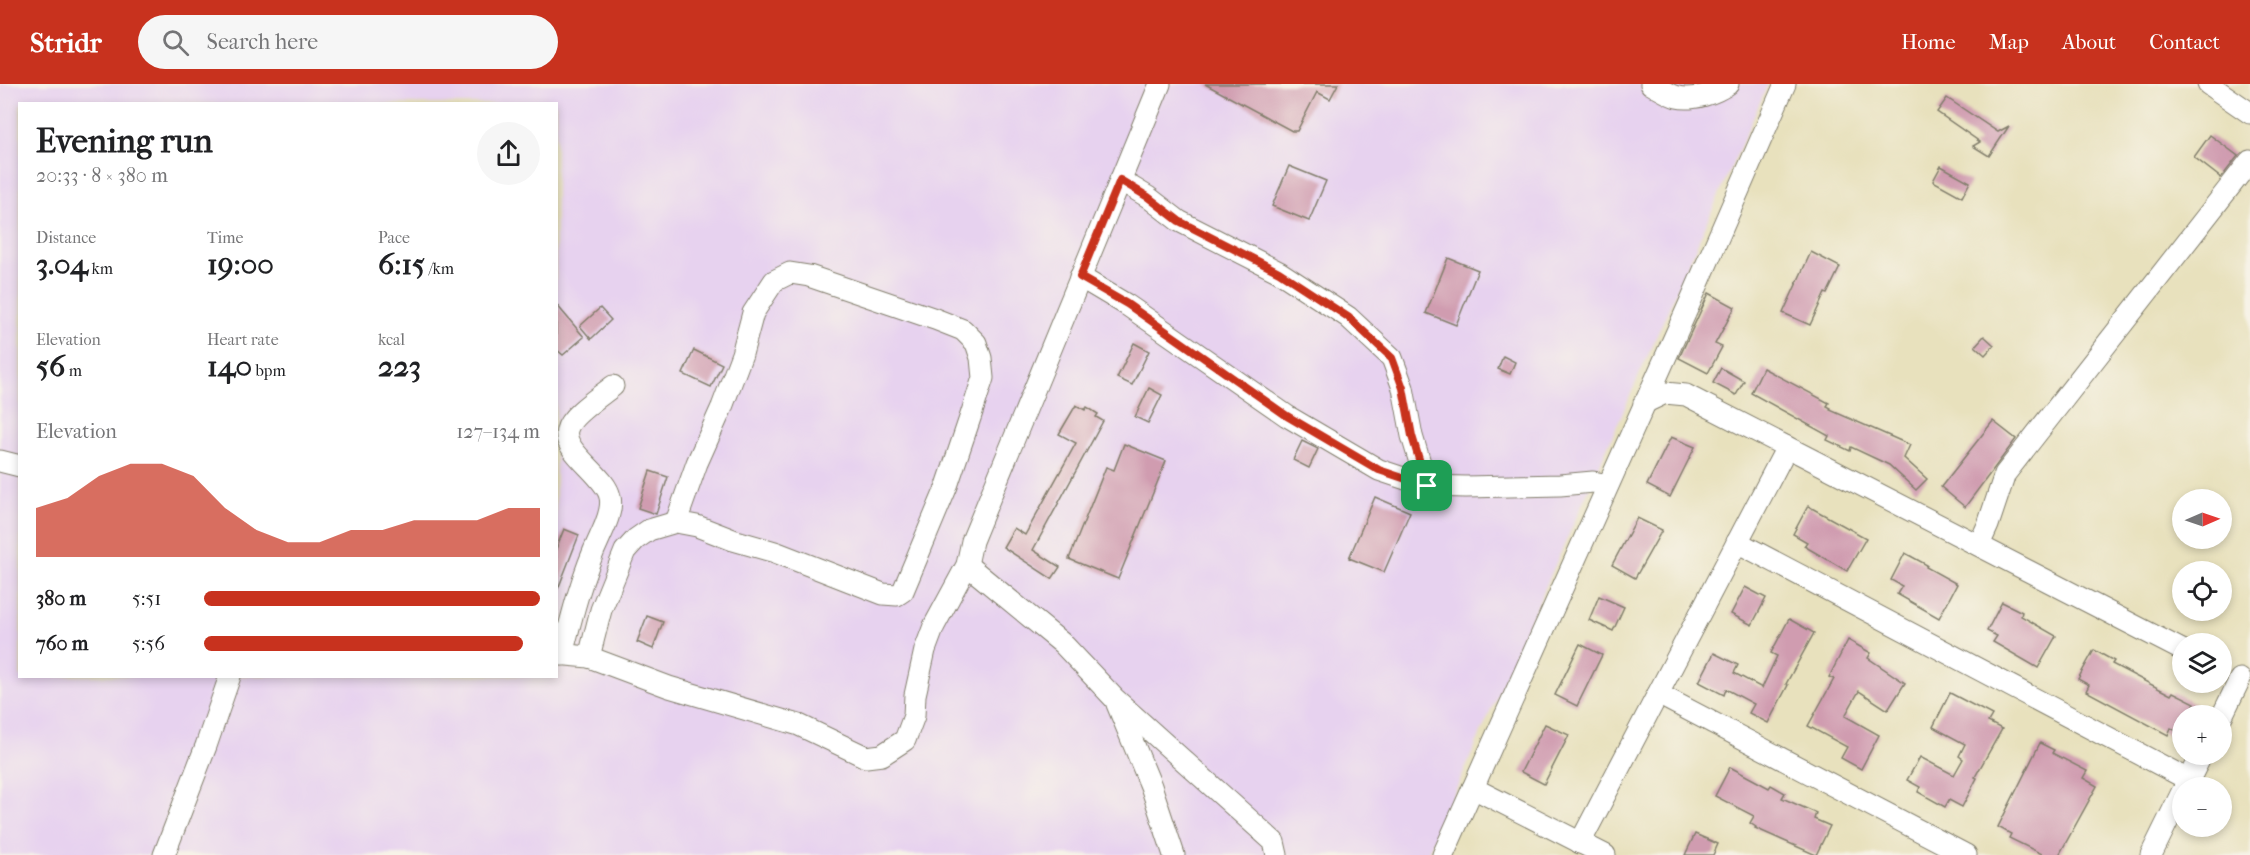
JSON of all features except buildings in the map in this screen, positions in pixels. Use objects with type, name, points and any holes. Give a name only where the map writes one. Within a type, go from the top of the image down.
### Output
[{"type":"street","points":[[613,386],[572,419],[567,430],[567,442],[602,482],[610,497],[610,511],[591,556],[559,654],[589,657],[669,687],[799,725],[866,758],[882,755],[904,740],[914,716],[915,695],[925,650],[934,626],[967,565],[972,541],[1160,84]]},
{"type":"street","points":[[1651,84],[1678,98],[1718,91],[1728,84]]},
{"type":"street","points":[[1443,855],[1785,84]]},
{"type":"street","points":[[2208,84],[2250,113]]},
{"type":"street","points":[[1979,545],[2006,474],[2250,161]]},
{"type":"street","points":[[1120,180],[1148,197],[1179,221],[1279,272],[1348,317],[1392,358],[1403,388],[1412,436],[1427,486]]},
{"type":"street","points":[[589,657],[601,610],[625,551],[649,530],[676,522],[698,526],[733,540],[775,552],[883,594],[897,595],[903,591],[947,486],[983,378],[981,358],[976,343],[963,330],[810,276],[790,273],[774,281],[753,313],[742,354],[697,463],[676,522]]},
{"type":"street","points":[[1080,277],[1127,304],[1287,416],[1379,470],[1427,486],[1560,485],[1593,482],[1608,485]]},
{"type":"street","points":[[1644,403],[1665,393],[1686,395],[2172,645]]},
{"type":"street","points":[[1580,843],[1787,447]]},
{"type":"street","points":[[0,461],[18,466]]},
{"type":"street","points":[[1737,542],[2172,779]]},
{"type":"street","points":[[967,565],[1063,644],[1114,698],[1274,842],[1277,855]]},
{"type":"street","points":[[164,855],[229,678]]},
{"type":"street","points":[[2226,705],[2237,678]]},
{"type":"street","points":[[1658,694],[1966,855]]},
{"type":"street","points":[[1114,698],[1151,786],[1174,855]]},
{"type":"street","points":[[1473,788],[1605,855]]},
{"type":"street","points":[[2151,855],[2172,814]]},
{"type":"shaded area","points":[[0,84],[1768,84],[1427,855],[0,855]]},
{"type":"route","points":[[1120,180],[1148,197],[1179,221],[1279,272],[1348,317],[1392,358],[1403,388],[1412,436],[1427,486],[1379,470],[1287,416],[1127,304],[1080,277],[1120,180]]}]
